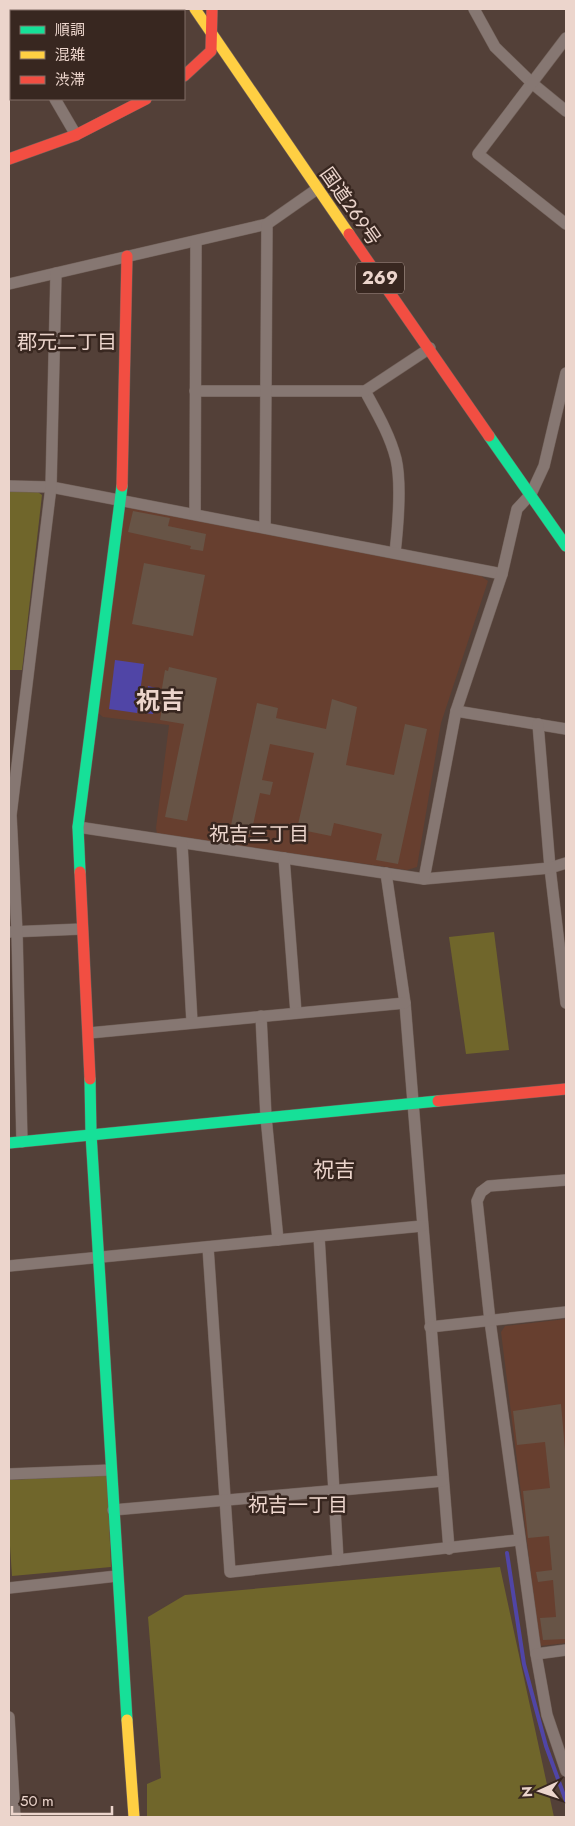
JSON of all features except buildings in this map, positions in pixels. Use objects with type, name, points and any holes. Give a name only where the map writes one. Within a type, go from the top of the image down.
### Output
[{"type":"main road","name":"国道269号","points":[[195,9],[317,189],[430,348],[566,546]]},
{"type":"main road","points":[[185,75],[211,51],[212,9]]},
{"type":"main road","points":[[9,159],[76,135],[144,100]]},
{"type":"main road","points":[[127,256],[122,500],[78,827],[89,1033],[91,1134],[110,1470],[134,1817]]},
{"type":"main road","points":[[9,1143],[566,1089]]},
{"type":"street","points":[[474,9],[495,47],[533,84],[566,111]]},
{"type":"street","points":[[9,20],[10,25]]},
{"type":"street","points":[[566,38],[533,84],[478,154],[566,224]]},
{"type":"street","points":[[56,100],[76,135]]},
{"type":"street","points":[[9,284],[267,224],[317,189]]},
{"type":"street","points":[[265,528],[267,224]]},
{"type":"street","points":[[195,514],[196,241]]},
{"type":"street","points":[[22,1142],[13,932],[11,815],[52,487],[56,273]]},
{"type":"street","points":[[195,390],[266,392],[366,391],[430,348]]},
{"type":"street","points":[[424,879],[456,712],[502,574],[517,509],[531,494],[544,466],[566,374]]},
{"type":"street","points":[[366,391],[388,436],[396,461],[398,519],[395,553]]},
{"type":"street","points":[[9,486],[52,487],[502,574]]},
{"type":"street","points":[[456,712],[566,729]]},
{"type":"street","points":[[538,724],[550,868],[566,989],[566,1003]]},
{"type":"street","points":[[78,827],[424,879],[550,868],[566,863]]},
{"type":"street","points":[[182,844],[192,1022]]},
{"type":"street","points":[[284,858],[296,1013]]},
{"type":"street","points":[[386,873],[405,1003],[449,1549]]},
{"type":"street","points":[[13,932],[82,929]]},
{"type":"street","points":[[89,1033],[405,1003]]},
{"type":"street","points":[[261,1016],[266,1117],[278,1240]]},
{"type":"street","points":[[566,1180],[489,1186],[481,1192],[477,1201],[490,1321],[518,1540],[547,1715],[566,1771]]},
{"type":"street","points":[[9,1266],[422,1226]]},
{"type":"street","points":[[319,1236],[338,1560]]},
{"type":"street","points":[[208,1247],[230,1572],[518,1540]]},
{"type":"street","points":[[430,1327],[566,1312]]},
{"type":"street","points":[[9,1474],[110,1470]]},
{"type":"street","points":[[113,1510],[442,1480]]},
{"type":"street","points":[[9,1588],[117,1576]]},
{"type":"street","points":[[536,1654],[566,1650]]},
{"type":"street","points":[[9,1717],[15,1817]]},
{"type":"shaded area","points":[[35,490],[42,495],[22,670],[9,670],[9,491]]},
{"type":"shaded area","points":[[133,506],[477,573],[488,581],[441,723],[417,867],[407,870],[157,834],[156,828],[169,725],[103,717],[98,713],[125,510]]},
{"type":"shaded area","points":[[115,660],[144,664],[137,713],[109,709]]},
{"type":"shaded area","points":[[148,686],[156,688],[153,714],[145,713]]},
{"type":"shaded area","points":[[494,932],[509,1050],[466,1054],[449,937]]},
{"type":"shaded area","points":[[566,1319],[566,1643],[540,1646],[501,1332],[505,1326]]},
{"type":"shaded area","points":[[107,1475],[111,1567],[12,1576],[9,1531],[9,1480]]},
{"type":"shaded area","points":[[500,1567],[554,1817],[147,1817],[147,1784],[161,1778],[148,1617],[185,1595]]},
{"type":"waterway","points":[[507,1553],[524,1664],[546,1746],[566,1801]]},
{"type":"traffic: fast","points":[[489,436],[566,546]]},
{"type":"traffic: fast","points":[[80,872],[78,827],[122,486]]},
{"type":"traffic: fast","points":[[90,1079],[91,1134],[127,1720]]},
{"type":"traffic: fast","points":[[9,1143],[438,1101]]},
{"type":"traffic: slow","points":[[195,9],[349,234]]},
{"type":"traffic: slow","points":[[127,1720],[134,1817]]},
{"type":"traffic: jam","points":[[185,75],[211,51],[212,9]]},
{"type":"traffic: jam","points":[[9,159],[76,135],[144,100]]},
{"type":"traffic: jam","points":[[349,234],[489,436]]},
{"type":"traffic: jam","points":[[122,486],[127,256]]},
{"type":"traffic: jam","points":[[80,872],[90,1079]]},
{"type":"traffic: jam","points":[[438,1101],[566,1089]]},
{"type":"district","name":"郡元二丁目","points":[[67,342]]},
{"type":"district","name":"祝吉","points":[[160,701]]},
{"type":"district","name":"祝吉三丁目","points":[[259,834]]},
{"type":"district","name":"祝吉","points":[[334,1170]]},
{"type":"district","name":"祝吉一丁目","points":[[298,1505]]}]
